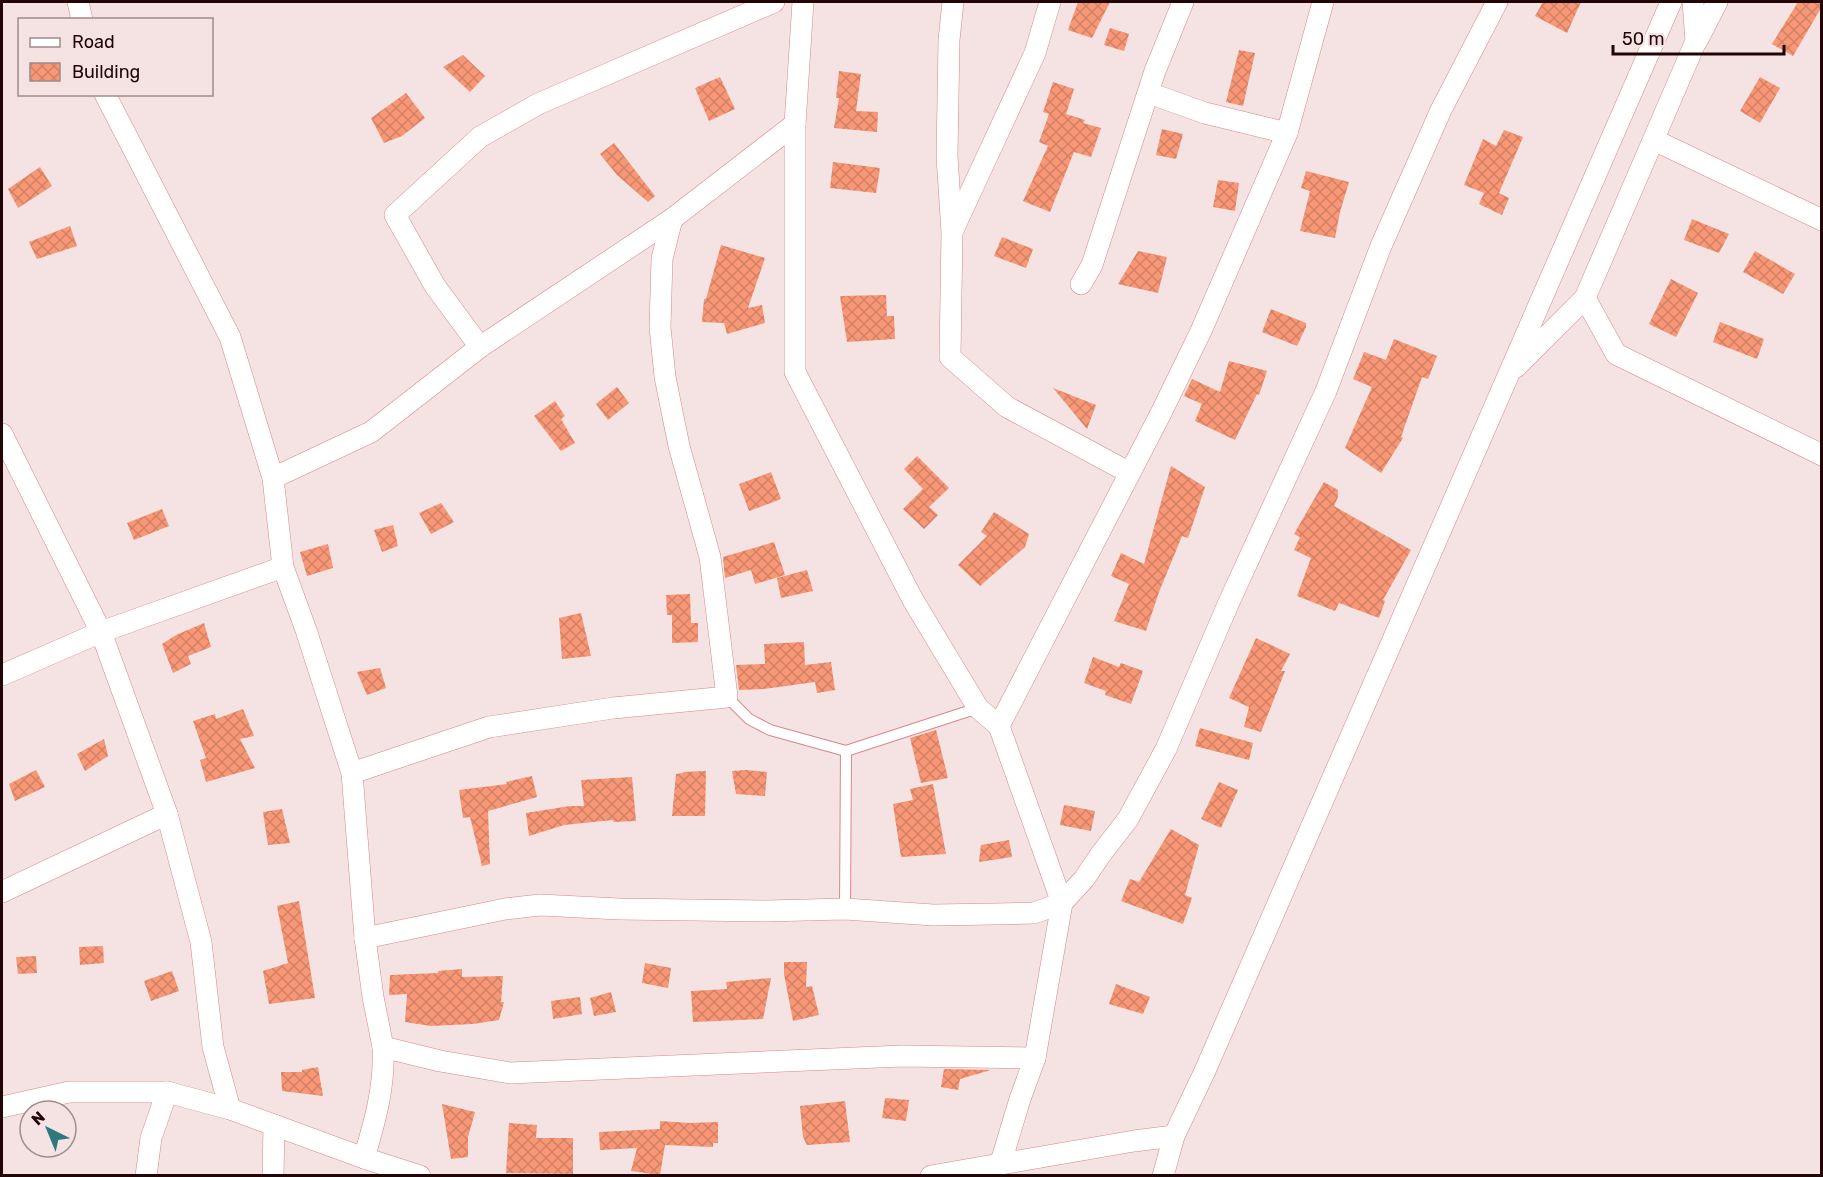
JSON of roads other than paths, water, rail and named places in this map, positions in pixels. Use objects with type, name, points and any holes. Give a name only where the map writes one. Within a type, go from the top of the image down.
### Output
[{"type":"street","points":[[78,2],[82,18]]},
{"type":"street","points":[[480,346],[435,286],[395,215],[480,137],[538,104],[774,2]]},
{"type":"street","points":[[802,2],[795,124],[795,372],[913,600],[978,708],[999,726],[1062,903],[1035,1058],[1001,1162]]},
{"type":"street","points":[[953,2],[949,40],[946,156],[952,233],[950,357],[1007,406],[1130,473]]},
{"type":"street","points":[[952,233],[1035,53],[1050,2]]},
{"type":"street","points":[[1081,284],[1092,265],[1155,71],[1183,2]]},
{"type":"street","points":[[999,726],[1202,331],[1287,133],[1323,2]]},
{"type":"street","points":[[365,938],[505,909],[540,905],[620,909],[845,909],[933,915],[1034,913],[1062,903],[1084,879],[1128,819],[1166,749],[1229,602],[1326,391],[1381,246],[1441,110],[1497,2]]},
{"type":"street","points":[[1162,1176],[1174,1136],[1204,1073],[1671,2]]},
{"type":"street","points":[[1693,2],[1696,41]]},
{"type":"street","points":[[1507,375],[1585,298],[1696,41],[1717,2]]},
{"type":"street","points":[[1149,93],[1205,113],[1287,133]]},
{"type":"street","points":[[106,96],[230,337],[273,478],[283,567],[352,773],[365,938],[383,1047],[385,1073],[374,1126],[364,1158]]},
{"type":"street","points":[[273,478],[371,432],[480,346],[672,219],[795,124]]},
{"type":"street","points":[[1654,140],[1821,220]]},
{"type":"street","points":[[352,773],[489,727],[613,708],[727,697],[710,557],[679,446],[665,377],[660,327],[662,259],[672,219]]},
{"type":"street","points":[[1585,298],[1616,354],[1821,455]]},
{"type":"street","points":[[2,434],[101,632],[166,814],[201,942],[213,1047],[230,1109]]},
{"type":"street","points":[[2,675],[101,632],[283,567]]},
{"type":"street","points":[[2,892],[166,814]]},
{"type":"street","points":[[383,1047],[440,1062],[510,1073],[902,1056],[1035,1058]]},
{"type":"street","points":[[2,1107],[69,1092],[167,1092],[230,1109],[420,1176]]},
{"type":"street","points":[[146,1176],[151,1138],[167,1092]]},
{"type":"street","points":[[273,1176],[274,1125]]},
{"type":"street","points":[[931,1176],[1001,1162],[1174,1136]]},
{"type":"lane","points":[[727,697],[749,719],[770,730],[846,751],[978,708]]},
{"type":"lane","points":[[845,909],[846,751]]}]
